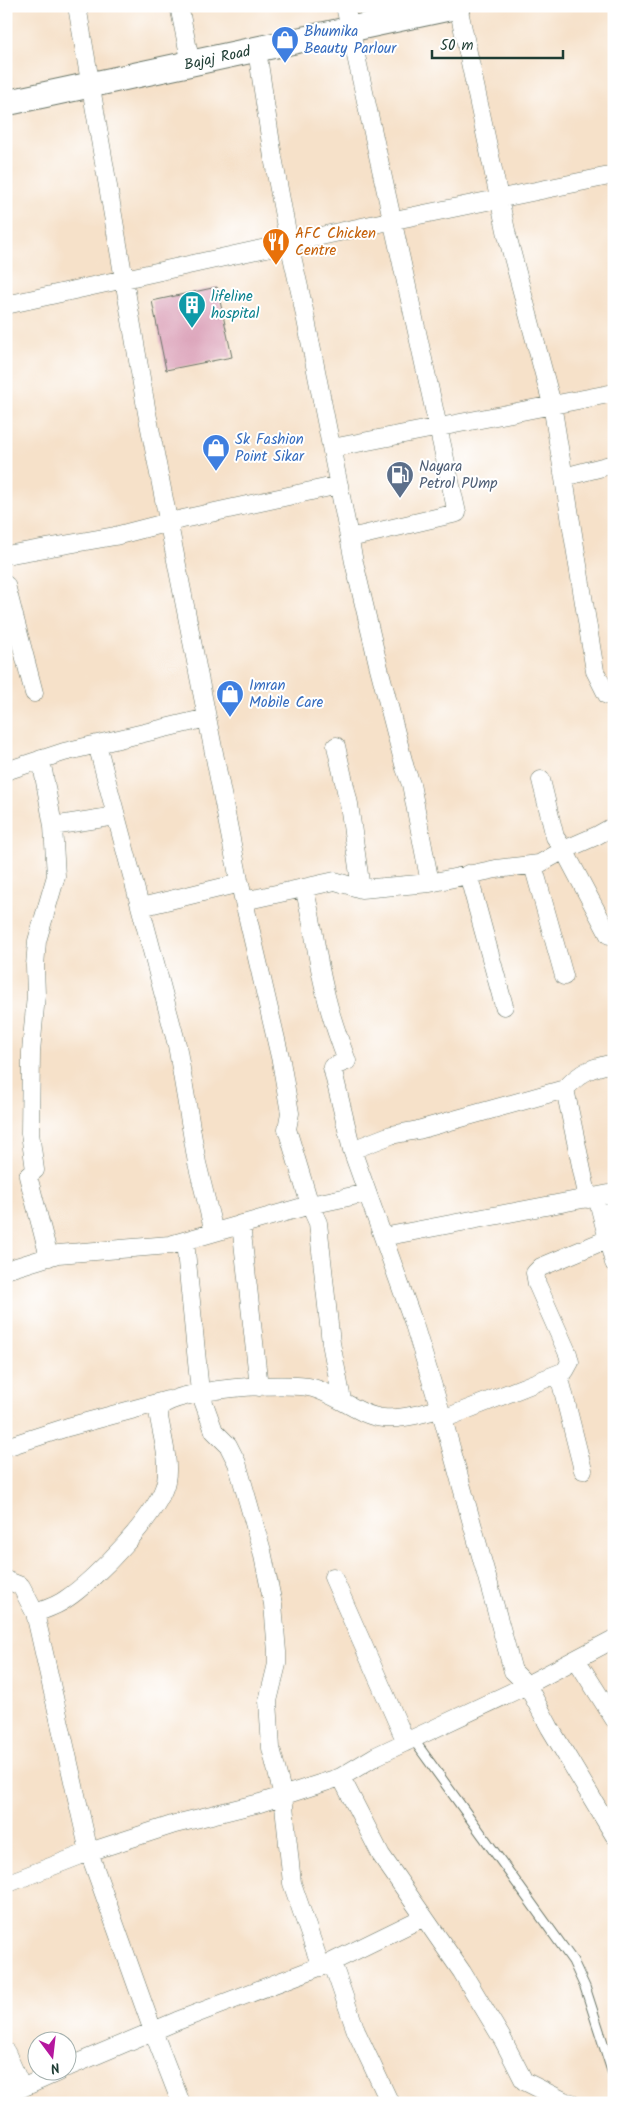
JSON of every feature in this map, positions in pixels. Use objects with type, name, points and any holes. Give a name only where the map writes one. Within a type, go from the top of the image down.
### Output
[{"type":"street","points":[[76,6],[124,281],[207,718],[240,883],[281,1061],[290,1113],[287,1129],[310,1205],[318,1223],[331,1343],[342,1400]]},
{"type":"street","points":[[179,6],[191,64]]},
{"type":"street","points":[[458,6],[499,199],[552,404],[595,671],[607,695],[614,698]]},
{"type":"street","name":"Bajaj Road","points":[[6,103],[257,50],[348,18],[458,6]]},
{"type":"street","points":[[348,18],[457,513],[350,538]]},
{"type":"street","points":[[257,50],[273,157],[289,243],[350,538],[378,664],[412,784],[430,883]]},
{"type":"street","points":[[6,305],[124,281],[393,220],[614,175]]},
{"type":"street","points":[[332,448],[614,393]]},
{"type":"street","points":[[564,477],[614,464]]},
{"type":"street","points":[[6,555],[115,536],[169,522],[339,485]]},
{"type":"street","points":[[6,585],[34,693]]},
{"type":"street","points":[[6,771],[97,744],[207,718]]},
{"type":"street","points":[[97,744],[178,1045],[197,1163],[214,1232]]},
{"type":"street","points":[[336,746],[349,804],[361,890]]},
{"type":"street","points":[[41,760],[53,826],[56,876],[37,941],[34,966],[36,995],[30,1052],[30,1133],[35,1170],[28,1176],[49,1257]]},
{"type":"street","points":[[541,780],[556,836],[609,935]]},
{"type":"street","points":[[53,826],[116,816]]},
{"type":"street","points":[[244,901],[335,881],[361,890],[430,883],[468,874],[539,864],[614,826]]},
{"type":"street","points":[[533,865],[564,976]]},
{"type":"street","points":[[468,874],[504,1006]]},
{"type":"street","points":[[141,907],[240,883]]},
{"type":"street","points":[[304,888],[313,919],[327,1003],[347,1061],[332,1067],[352,1150],[413,1321],[513,1671],[527,1685],[550,1728],[614,1835]]},
{"type":"street","points":[[352,1150],[391,1135],[418,1130],[565,1089],[582,1072],[590,1068],[614,1063]]},
{"type":"street","points":[[565,1089],[600,1196],[614,1263]]},
{"type":"street","points":[[6,1270],[58,1254],[170,1245],[310,1205],[367,1193]]},
{"type":"street","points":[[383,1237],[600,1196]]},
{"type":"street","points":[[241,1224],[259,1386]]},
{"type":"street","points":[[6,1447],[68,1427],[200,1392],[286,1384],[300,1385],[330,1394],[374,1416],[398,1418],[441,1414],[559,1375],[569,1367],[568,1354],[537,1284],[535,1273],[542,1267],[608,1239]]},
{"type":"street","points":[[185,1240],[200,1392],[214,1431],[228,1445],[237,1463],[262,1551],[273,1604],[277,1664],[268,1701],[268,1719],[271,1748],[283,1796],[292,1883],[356,2031],[390,2103]]},
{"type":"street","points":[[559,1375],[582,1470]]},
{"type":"street","points":[[35,1613],[65,1600],[90,1581],[111,1560],[156,1505],[167,1479],[159,1417],[160,1407],[168,1400]]},
{"type":"street","points":[[333,1577],[410,1740]]},
{"type":"street","points":[[6,1580],[21,1586],[35,1613],[89,1852],[153,2031],[181,2103]]},
{"type":"street","points":[[6,1884],[89,1852],[175,1824],[283,1796],[341,1776],[410,1740],[527,1685],[614,1639]]},
{"type":"street","points":[[576,1659],[614,1719]]},
{"type":"street","points":[[341,1776],[381,1855],[462,1972],[503,2040],[524,2081],[566,2102],[572,2103]]},
{"type":"street","points":[[78,2064],[153,2031],[327,1964],[424,1917]]},
{"type":"street","points":[[6,2052],[14,2092],[36,2082]]},
{"type":"lane","points":[[410,1740],[574,1961],[585,1988],[614,2077]]},
{"type":"building","name":"lifeline hospital","points":[[217,287],[232,357],[166,370],[152,301]]},
{"type":"place","name":"Bhumika Beauty Parlour","points":[[285,64]]},
{"type":"place","name":"AFC Chicken Centre","points":[[276,266]]},
{"type":"place","name":"lifeline hospital","points":[[192,329]]},
{"type":"place","name":"Sk Fashion Point Sikar","points":[[216,472]]},
{"type":"place","name":"Nayara Petrol PUmp","points":[[400,499]]},
{"type":"place","name":"Imran Mobile Care","points":[[230,718]]}]
